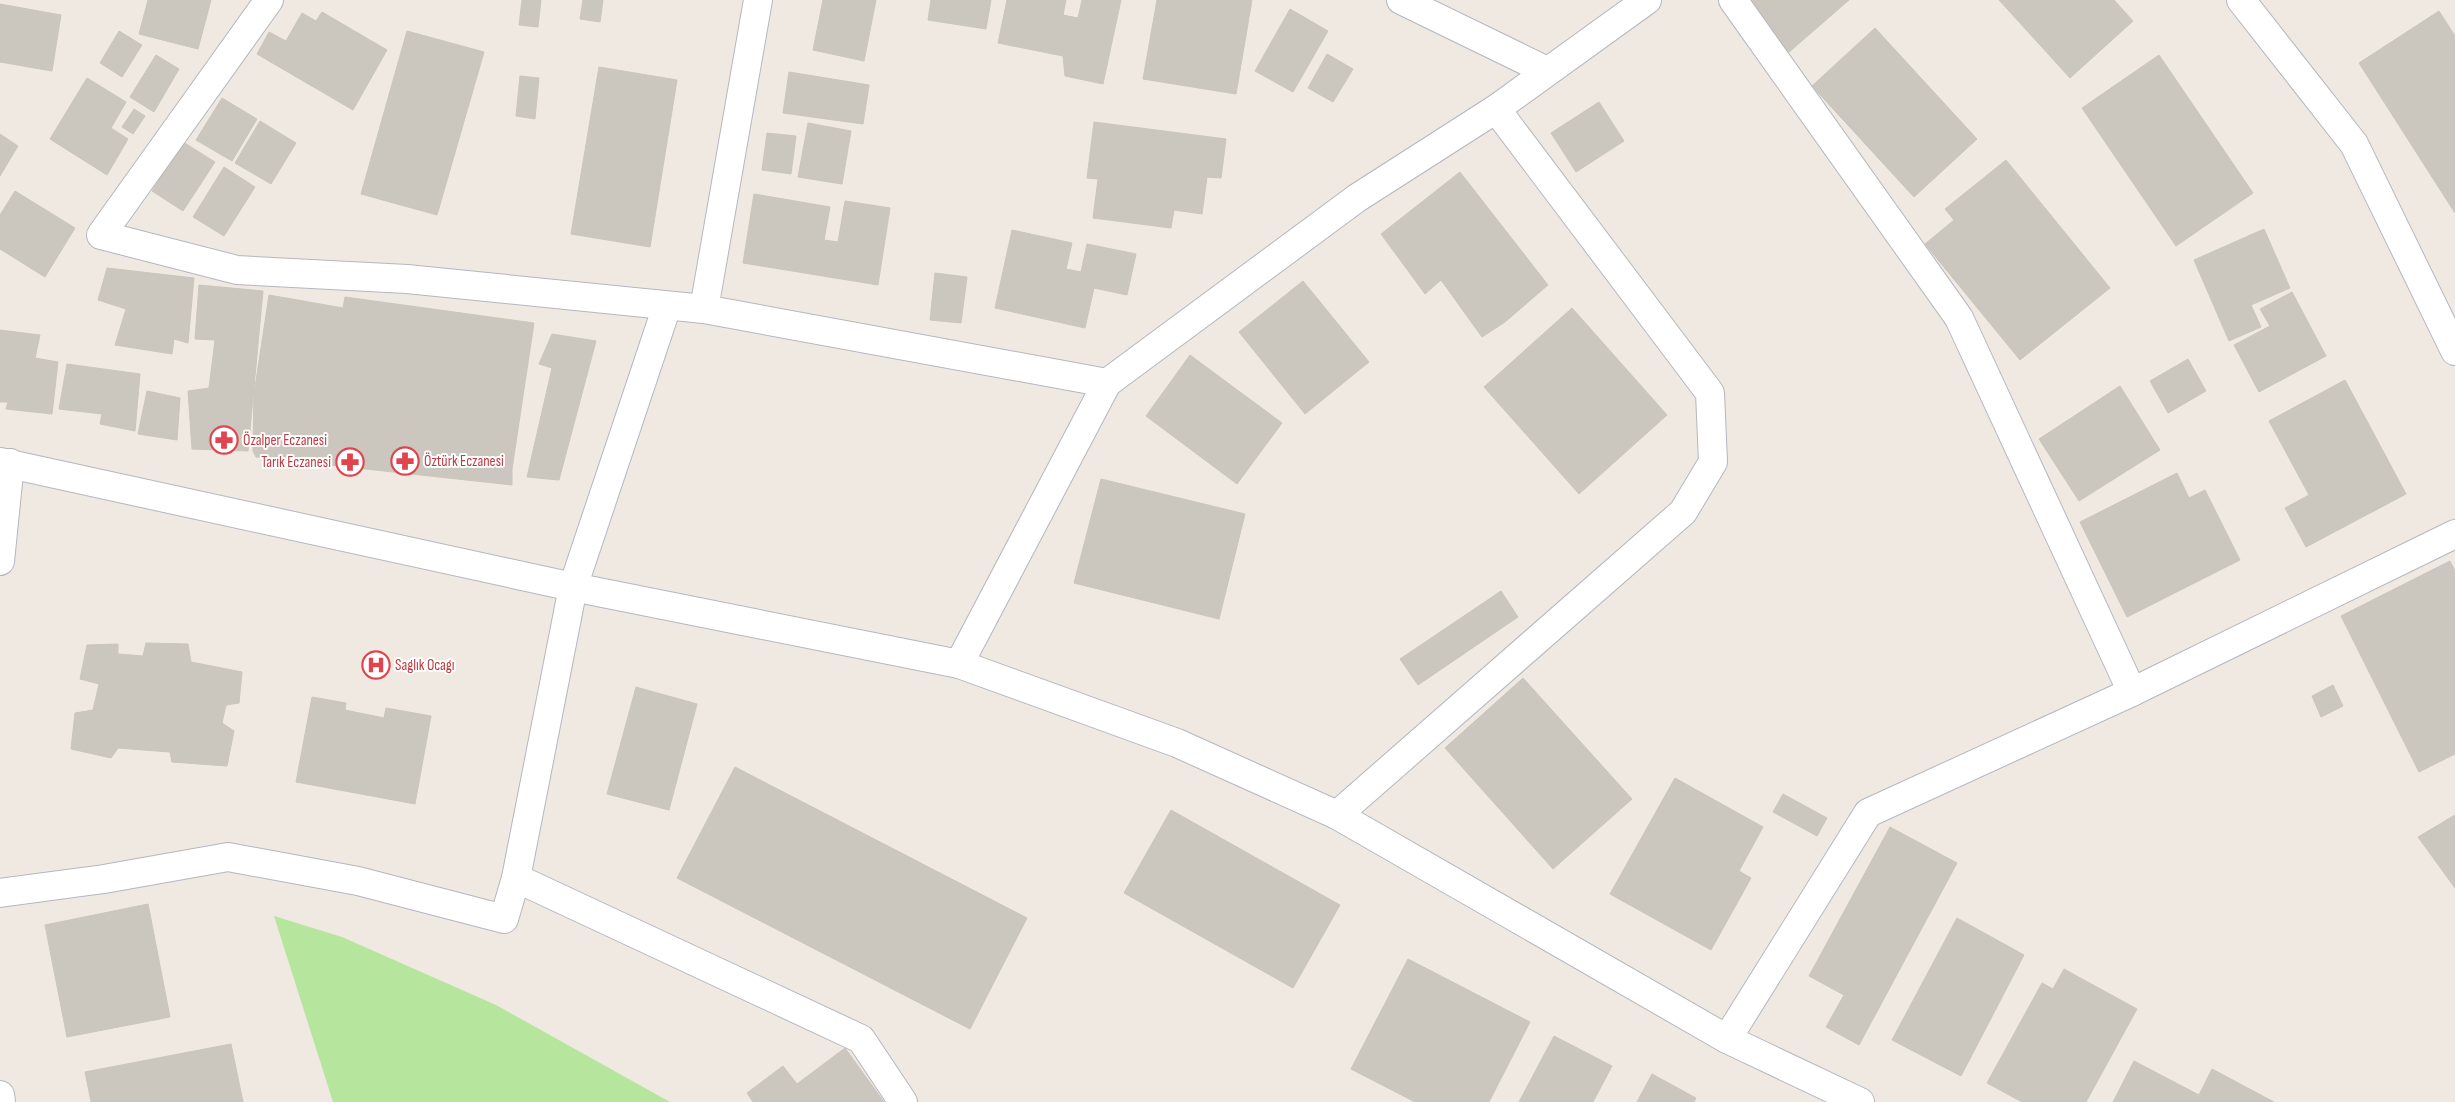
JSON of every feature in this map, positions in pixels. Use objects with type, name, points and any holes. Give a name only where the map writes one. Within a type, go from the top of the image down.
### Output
[{"type":"street","points":[[269,0],[101,235],[237,270],[407,278],[704,309],[1107,383]]},
{"type":"street","points":[[704,309],[758,0]]},
{"type":"street","points":[[1401,0],[1546,72]]},
{"type":"street","points":[[959,664],[1107,383],[1357,198],[1496,108],[1647,0]]},
{"type":"street","points":[[1733,0],[1960,318],[2132,692]]},
{"type":"street","points":[[2241,0],[2354,144],[2455,351]]},
{"type":"street","points":[[1336,815],[1683,512],[1713,462],[1710,393],[1496,108]]},
{"type":"street","points":[[0,893],[104,879],[228,857],[358,881],[504,919],[516,878],[573,587],[667,306]]},
{"type":"street","points":[[0,561],[5,463],[573,587],[959,664],[1177,742],[1336,815],[1727,1039],[1860,1102]]},
{"type":"street","points":[[1727,1039],[1868,813],[2132,692],[2455,534]]},
{"type":"street","points":[[516,878],[861,1039],[904,1102]]},
{"type":"street","points":[[0,1095],[1,1102]]},
{"type":"green space","points":[[274,916],[342,937],[496,1005],[670,1102],[333,1102]]},
{"type":"building","points":[[148,0],[211,0],[198,49],[139,34]]},
{"type":"building","points":[[522,0],[541,0],[538,27],[519,25]]},
{"type":"building","points":[[583,0],[603,0],[600,22],[580,19]]},
{"type":"building","points":[[823,0],[876,0],[864,61],[813,50]]},
{"type":"building","points":[[931,0],[991,0],[986,29],[928,20]]},
{"type":"building","points":[[1007,0],[1066,0],[1063,15],[1078,18],[1082,0],[1121,0],[1103,84],[1065,76],[1063,56],[998,43]]},
{"type":"building","points":[[1157,0],[1252,0],[1236,94],[1143,79]]},
{"type":"building","points":[[1742,0],[1849,0],[1788,53]]},
{"type":"building","points":[[1999,0],[2114,0],[2133,21],[2070,78]]},
{"type":"building","points":[[0,4],[61,15],[52,71],[0,62]]},
{"type":"building","points":[[1290,9],[1328,31],[1293,92],[1255,71]]},
{"type":"building","points":[[2439,11],[2455,36],[2455,213],[2359,63]]},
{"type":"building","points":[[322,12],[387,50],[353,110],[257,54],[269,32],[286,41],[302,13],[316,21]]},
{"type":"building","points":[[1875,28],[1977,139],[1914,197],[1812,86]]},
{"type":"building","points":[[119,31],[142,45],[122,77],[100,63]]},
{"type":"building","points":[[407,31],[484,52],[437,215],[361,194]]},
{"type":"building","points":[[1327,54],[1353,69],[1333,102],[1308,88]]},
{"type":"building","points":[[156,55],[179,69],[154,112],[130,97]]},
{"type":"building","points":[[2159,55],[2253,193],[2176,246],[2082,108]]},
{"type":"building","points":[[599,67],[677,80],[650,247],[571,234]]},
{"type":"building","points":[[789,72],[869,85],[863,124],[783,113]]},
{"type":"building","points":[[520,76],[539,78],[535,119],[516,116]]},
{"type":"building","points":[[87,78],[126,102],[111,128],[128,139],[107,175],[50,139]]},
{"type":"building","points":[[222,98],[257,119],[232,161],[196,140]]},
{"type":"building","points":[[1599,102],[1624,141],[1576,172],[1551,133]]},
{"type":"building","points":[[134,109],[145,116],[133,134],[122,127]]},
{"type":"building","points":[[260,121],[296,143],[271,184],[235,163]]},
{"type":"building","points":[[1094,122],[1226,139],[1221,178],[1207,177],[1202,214],[1174,210],[1171,228],[1093,218],[1098,179],[1087,178]]},
{"type":"building","points":[[808,123],[851,131],[842,184],[798,177]]},
{"type":"building","points":[[767,133],[796,136],[791,174],[762,170]]},
{"type":"building","points":[[0,134],[18,146],[0,176]]},
{"type":"building","points":[[183,142],[215,162],[183,211],[152,191]]},
{"type":"building","points":[[2006,160],[2110,288],[2020,360],[1925,244],[1954,220],[1945,209]]},
{"type":"building","points":[[224,167],[255,187],[224,236],[193,217]]},
{"type":"building","points":[[1460,172],[1548,285],[1505,322],[1482,337],[1441,280],[1425,294],[1381,234]]},
{"type":"building","points":[[15,191],[75,228],[45,277],[0,249],[0,215]]},
{"type":"building","points":[[754,194],[830,207],[824,240],[838,242],[845,201],[890,208],[878,285],[743,263]]},
{"type":"building","points":[[2264,229],[2290,288],[2251,305],[2261,327],[2229,341],[2194,260]]},
{"type":"building","points":[[1012,230],[1072,243],[1066,269],[1081,272],[1087,244],[1136,254],[1127,295],[1094,288],[1085,328],[995,308]]},
{"type":"building","points":[[107,268],[194,278],[188,343],[174,339],[172,354],[115,345],[126,309],[98,300]]},
{"type":"building","points":[[935,273],[967,277],[961,323],[930,320]]},
{"type":"building","points":[[1303,281],[1369,362],[1305,414],[1239,332]]},
{"type":"building","points":[[199,285],[263,291],[248,451],[192,449],[188,391],[209,388],[215,340],[195,339]]},
{"type":"building","points":[[2292,292],[2326,356],[2259,392],[2234,345],[2270,326],[2260,309]]},
{"type":"building","points":[[269,295],[343,308],[345,297],[534,323],[512,469],[512,485],[256,457],[253,451],[254,394]]},
{"type":"building","points":[[1572,308],[1667,415],[1579,494],[1484,387]]},
{"type":"building","points":[[0,330],[40,335],[35,358],[58,362],[52,414],[6,409],[8,402],[0,402]]},
{"type":"building","points":[[552,334],[596,341],[559,480],[527,477],[552,368],[539,364]]},
{"type":"building","points":[[1190,355],[1282,423],[1237,484],[1146,416]]},
{"type":"building","points":[[2188,359],[2206,391],[2168,413],[2150,381]]},
{"type":"building","points":[[67,364],[140,374],[135,431],[100,424],[102,414],[59,409]]},
{"type":"building","points":[[2345,380],[2406,494],[2306,547],[2285,508],[2309,495],[2269,421]]},
{"type":"building","points":[[2120,386],[2160,450],[2079,501],[2039,439]]},
{"type":"building","points":[[147,391],[180,398],[177,440],[138,434]]},
{"type":"building","points":[[2177,473],[2189,498],[2205,490],[2240,560],[2127,617],[2080,522]]},
{"type":"building","points":[[1101,479],[1245,514],[1219,619],[1074,583]]},
{"type":"building","points":[[2450,561],[2455,571],[2455,754],[2419,772],[2341,616]]},
{"type":"building","points":[[1501,591],[1518,617],[1418,685],[1400,659]]},
{"type":"building","points":[[146,643],[188,644],[191,662],[242,672],[239,703],[226,705],[222,723],[234,731],[227,766],[172,762],[170,752],[118,748],[111,758],[71,749],[75,713],[93,710],[99,684],[80,679],[87,645],[118,644],[118,654],[143,656]]},
{"type":"building","points":[[1523,678],[1632,799],[1553,869],[1445,748]]},
{"type":"building","points":[[2333,685],[2343,706],[2321,717],[2312,696]]},
{"type":"building","points":[[636,687],[697,704],[669,810],[607,794]]},
{"type":"building","points":[[312,697],[346,703],[345,710],[384,718],[386,708],[431,716],[415,804],[296,782]]},
{"type":"building","points":[[735,767],[1027,918],[970,1029],[677,878]]},
{"type":"building","points":[[1675,778],[1763,827],[1739,871],[1751,878],[1711,950],[1610,894]]},
{"type":"building","points":[[1783,794],[1827,818],[1817,836],[1773,812]]},
{"type":"building","points":[[1171,810],[1340,905],[1293,988],[1124,893]]},
{"type":"building","points":[[2455,815],[2455,888],[2418,837]]},
{"type":"building","points":[[1890,827],[1957,863],[1859,1045],[1826,1027],[1844,995],[1809,976]]},
{"type":"building","points":[[148,904],[170,1017],[67,1037],[45,925]]},
{"type":"building","points":[[1957,918],[2024,955],[1961,1076],[1892,1040]]},
{"type":"building","points":[[1408,959],[1530,1022],[1489,1102],[1415,1102],[1351,1069]]},
{"type":"building","points":[[2064,969],[2137,1009],[2086,1102],[2022,1102],[1987,1083],[2042,983],[2053,989]]},
{"type":"building","points":[[1554,1036],[1612,1066],[1593,1102],[1519,1102]]},
{"type":"building","points":[[231,1044],[243,1102],[91,1102],[85,1072]]},
{"type":"building","points":[[845,1048],[884,1102],[753,1102],[747,1093],[783,1066],[797,1084]]},
{"type":"building","points":[[2134,1061],[2199,1095],[2212,1069],[2274,1102],[2113,1102]]},
{"type":"building","points":[[1652,1074],[1696,1098],[1694,1102],[1637,1102]]},
{"type":"place","name":"Özalper Eczanesi","points":[[224,440]]},
{"type":"place","name":"Öztürk Eczanesi","points":[[405,461]]},
{"type":"place","name":"Tarık Eczanesi","points":[[350,462]]},
{"type":"place","name":"Saglık Ocagı","points":[[376,665]]}]
